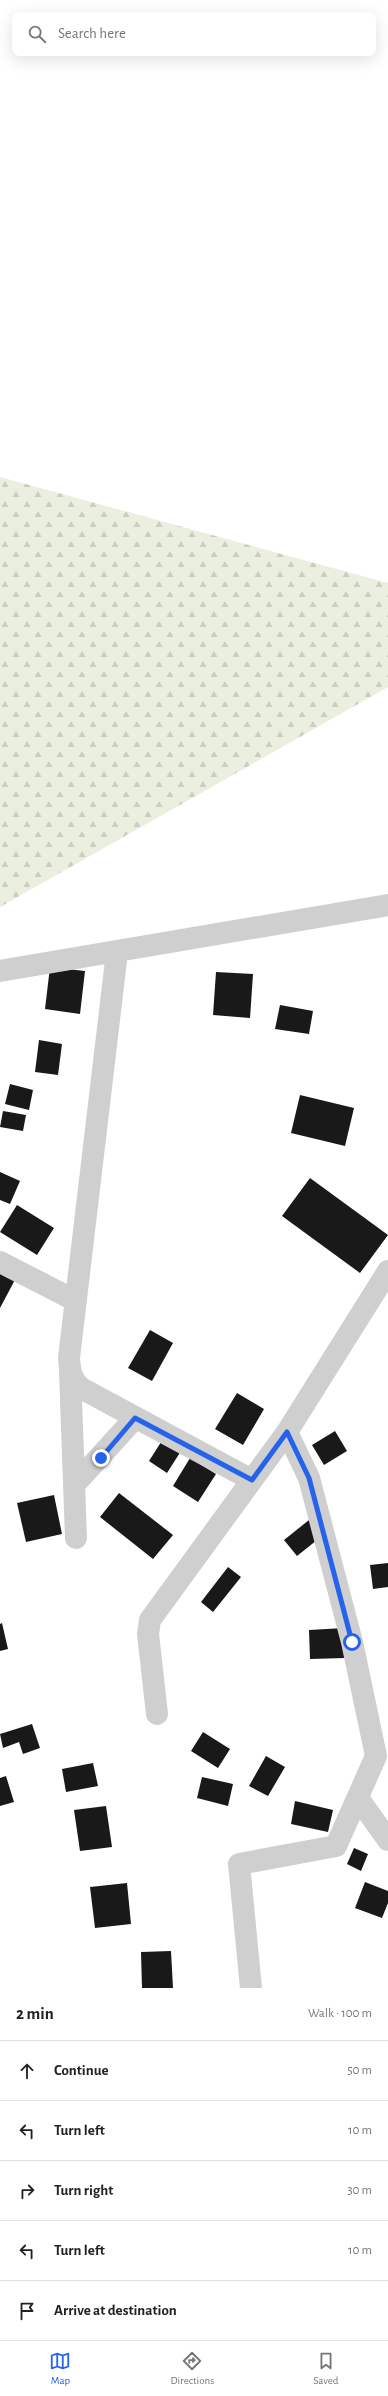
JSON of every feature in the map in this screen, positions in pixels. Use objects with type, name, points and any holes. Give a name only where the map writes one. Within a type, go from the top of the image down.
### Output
[{"type":"street","points":[[0,971],[388,905]]},
{"type":"street","points":[[76,1538],[69,1358],[117,952]]},
{"type":"street","points":[[0,1262],[76,1301]]},
{"type":"street","points":[[157,1714],[148,1634],[150,1620],[287,1432],[388,1271]]},
{"type":"street","points":[[70,1372],[73,1381],[81,1388],[252,1480]]},
{"type":"street","points":[[74,1485],[135,1418]]},
{"type":"street","points":[[251,1988],[239,1864],[336,1846],[376,1756],[352,1642],[309,1478],[287,1432]]},
{"type":"street","points":[[358,1798],[388,1840]]},
{"type":"green space","points":[[0,477],[388,583],[388,687],[0,907]]},
{"type":"building","points":[[50,967],[85,971],[80,1014],[45,1009]]},
{"type":"building","points":[[216,972],[253,974],[250,1018],[213,1015]]},
{"type":"building","points":[[280,1005],[313,1011],[309,1034],[275,1029]]},
{"type":"building","points":[[39,1040],[62,1044],[58,1075],[35,1072]]},
{"type":"building","points":[[10,1084],[33,1090],[29,1110],[5,1104]]},
{"type":"building","points":[[300,1095],[354,1108],[345,1146],[291,1133]]},
{"type":"building","points":[[3,1111],[26,1115],[23,1131],[0,1127]]},
{"type":"building","points":[[0,1172],[20,1181],[10,1204],[0,1200]]},
{"type":"building","points":[[310,1178],[388,1235],[360,1273],[282,1216]]},
{"type":"building","points":[[17,1205],[54,1228],[37,1255],[0,1232]]},
{"type":"building","points":[[0,1266],[17,1276],[0,1308]]},
{"type":"building","points":[[150,1330],[173,1343],[152,1381],[128,1368]]},
{"type":"building","points":[[237,1393],[264,1409],[243,1445],[215,1429]]},
{"type":"building","points":[[335,1431],[347,1451],[324,1465],[312,1445]]},
{"type":"building","points":[[163,1439],[181,1451],[167,1473],[149,1461]]},
{"type":"building","points":[[190,1458],[216,1474],[198,1502],[173,1486]]},
{"type":"building","points":[[119,1493],[173,1535],[153,1559],[100,1517]]},
{"type":"building","points":[[54,1495],[62,1534],[26,1542],[17,1503]]},
{"type":"building","points":[[309,1520],[322,1536],[297,1556],[284,1540]]},
{"type":"building","points":[[388,1563],[388,1587],[373,1589],[370,1565]]},
{"type":"building","points":[[228,1567],[241,1577],[213,1612],[201,1602]]},
{"type":"building","points":[[2,1623],[8,1649],[0,1651],[0,1624]]},
{"type":"building","points":[[344,1628],[345,1658],[310,1659],[309,1630]]},
{"type":"building","points":[[32,1724],[40,1748],[23,1754],[19,1742],[3,1748],[0,1734]]},
{"type":"building","points":[[203,1732],[230,1749],[218,1768],[191,1751]]},
{"type":"building","points":[[266,1756],[285,1767],[268,1796],[249,1786]]},
{"type":"building","points":[[93,1763],[98,1786],[66,1792],[62,1769]]},
{"type":"building","points":[[6,1776],[14,1802],[0,1806],[0,1778]]},
{"type":"building","points":[[202,1777],[233,1784],[228,1806],[197,1798]]},
{"type":"building","points":[[295,1801],[333,1810],[328,1832],[291,1824]]},
{"type":"building","points":[[106,1806],[112,1847],[80,1851],[74,1810]]},
{"type":"building","points":[[354,1848],[368,1854],[361,1871],[347,1864]]},
{"type":"building","points":[[365,1882],[388,1891],[388,1903],[382,1918],[355,1908]]},
{"type":"building","points":[[127,1883],[131,1924],[95,1928],[90,1887]]},
{"type":"building","points":[[171,1951],[173,1988],[142,1988],[141,1952]]},
{"type":"route","points":[[101,1458],[135,1418],[252,1480],[287,1432],[309,1478],[352,1642]]}]
